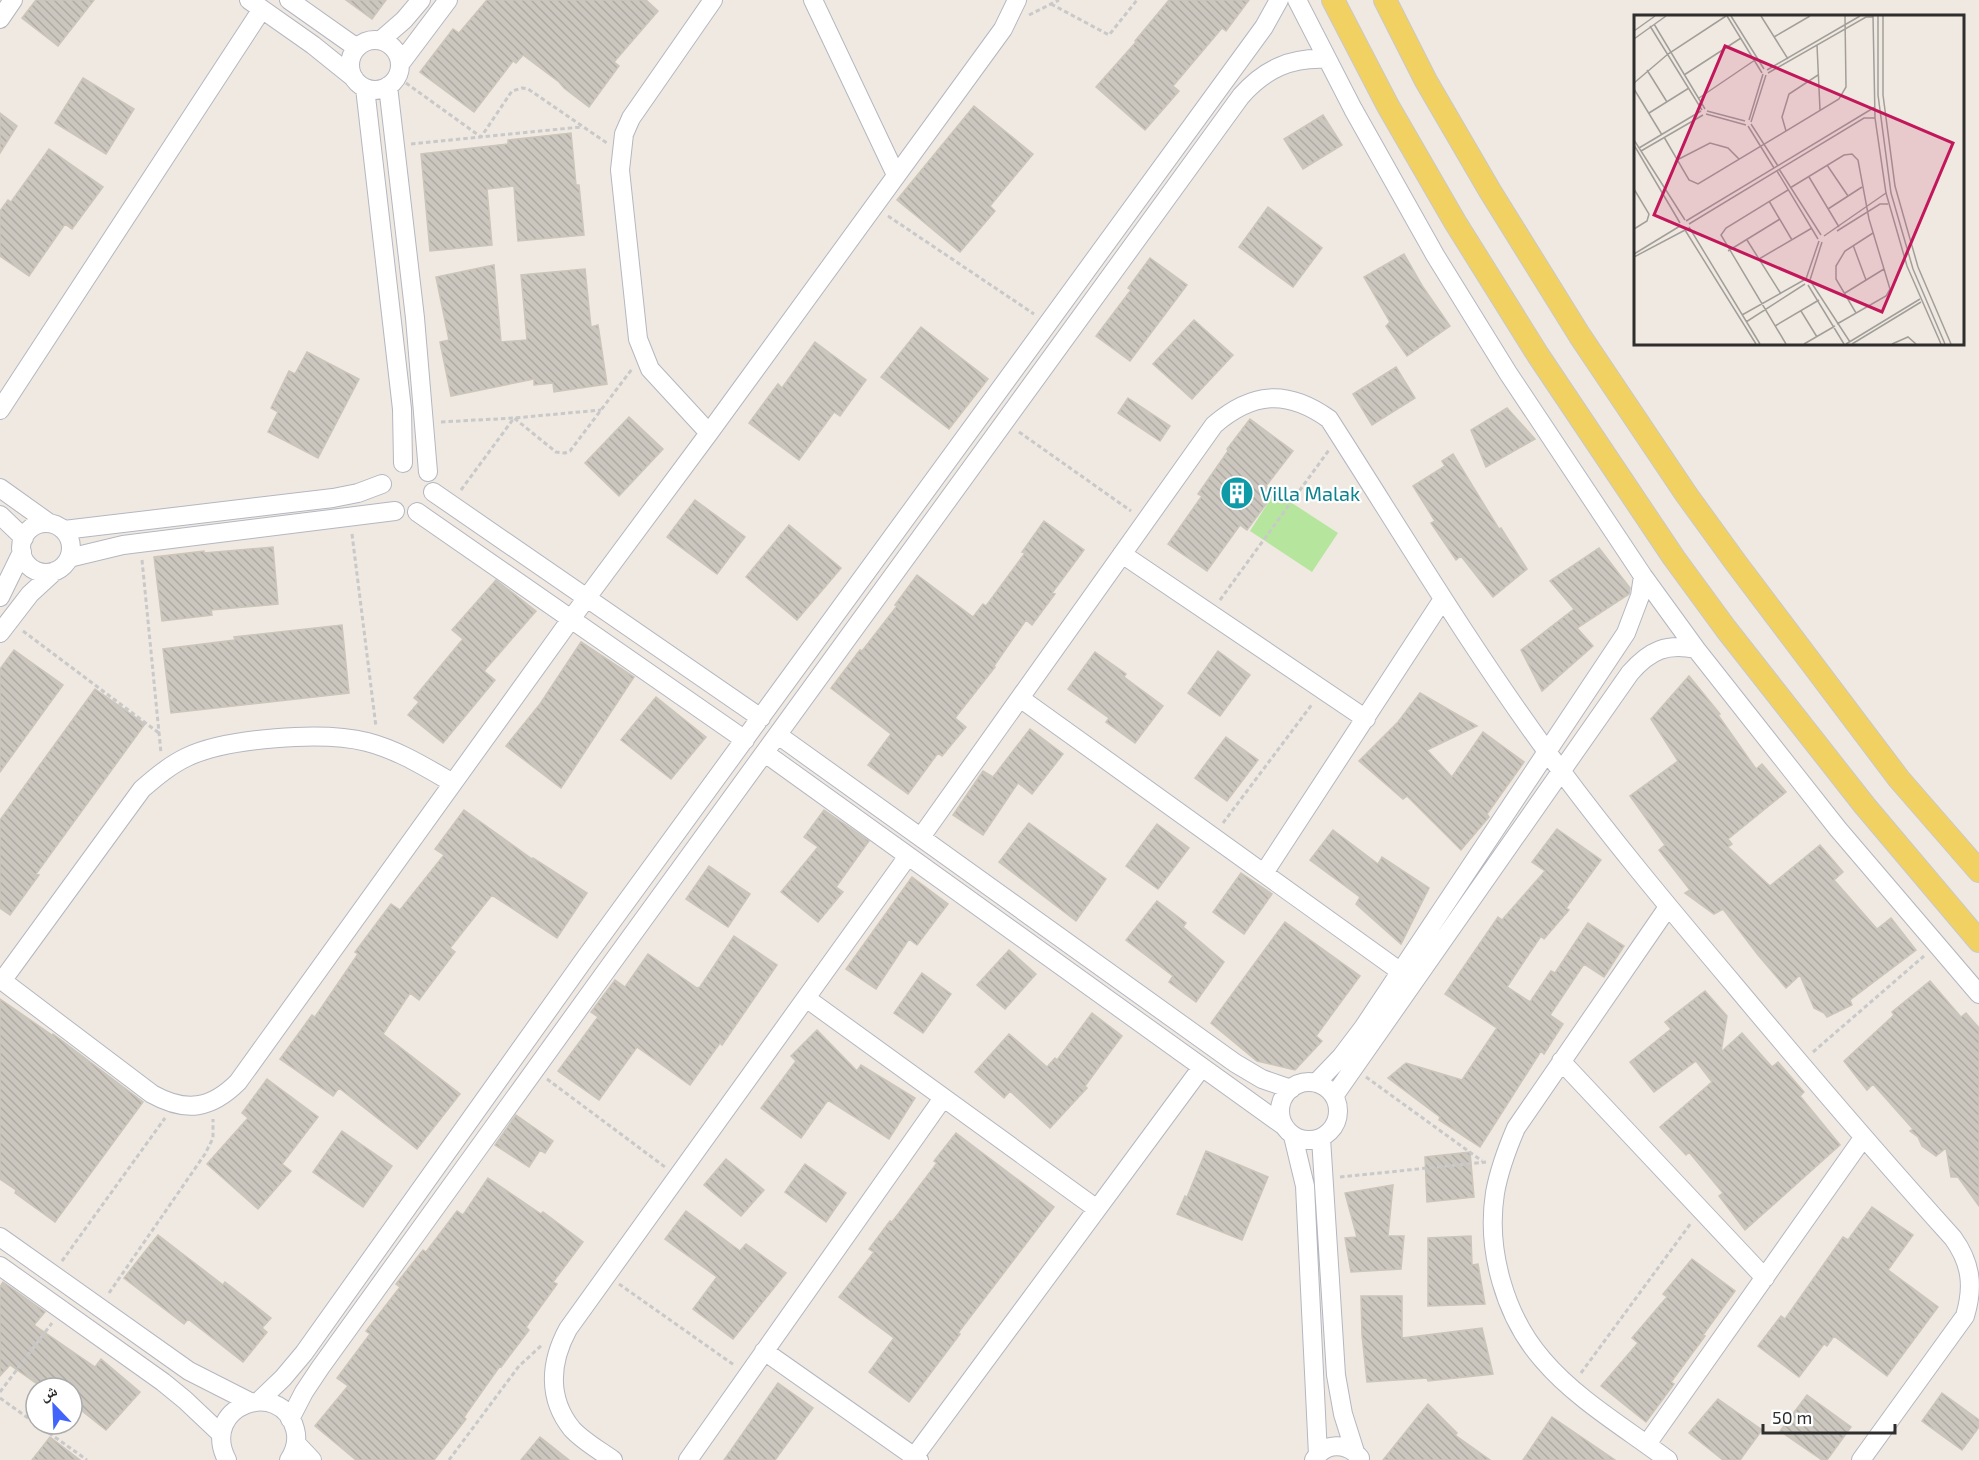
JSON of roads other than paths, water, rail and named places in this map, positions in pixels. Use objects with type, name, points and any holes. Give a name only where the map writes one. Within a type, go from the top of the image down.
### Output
[{"type":"main road","points":[[1333,0],[1388,106],[1455,222],[1538,354],[1674,558],[1726,629],[1865,806],[1979,941]]},
{"type":"main road","points":[[1385,0],[1431,90],[1479,173],[1580,336],[1686,494],[1736,564],[1899,779],[1979,872]]},
{"type":"street","points":[[0,19],[13,0]]},
{"type":"street","points":[[289,0],[357,48]]},
{"type":"street","points":[[381,40],[404,20],[421,0]]},
{"type":"street","points":[[0,410],[256,5],[312,45],[359,83],[376,90],[395,75],[448,0]]},
{"type":"street","points":[[709,433],[661,382],[643,355],[635,323],[620,170],[624,134],[631,118],[713,0]]},
{"type":"street","points":[[813,0],[896,175]]},
{"type":"street","points":[[453,783],[411,759],[379,746],[341,737],[238,742],[211,747],[194,754],[163,771],[142,789],[1,980],[152,1094],[175,1104],[198,1106],[227,1093],[238,1082],[571,619],[586,597],[709,433],[1003,29],[1017,0]]},
{"type":"street","points":[[227,1460],[221,1443],[221,1434],[228,1417],[234,1411],[254,1402],[283,1378],[304,1353],[586,957],[1264,27],[1280,0]]},
{"type":"street","points":[[1297,0],[1435,255],[1508,373],[1643,576],[1696,649],[1838,829],[1979,994]]},
{"type":"street","points":[[69,558],[109,547],[395,512],[410,514],[425,508],[430,501],[433,492],[428,472],[415,318],[395,146],[395,75],[399,58],[392,46],[381,40],[368,41],[357,48],[350,59],[350,66],[359,83],[392,319],[402,409],[403,463]]},
{"type":"street","points":[[290,1419],[311,1380],[606,970],[1252,84],[1272,70],[1294,60],[1327,59]]},
{"type":"street","points":[[392,319],[415,318]]},
{"type":"street","points":[[921,837],[1214,425],[1230,411],[1250,402],[1270,398],[1292,399],[1312,406],[1329,419],[1443,599],[1562,771],[1668,906],[1863,1138],[1953,1238],[1962,1252],[1969,1267],[1971,1283],[1970,1300],[1965,1316],[1860,1460]]},
{"type":"street","points":[[395,512],[384,500],[382,484],[389,470],[403,463],[417,464],[428,472]]},
{"type":"street","points":[[0,597],[23,545],[34,527],[56,527],[333,498],[382,484]]},
{"type":"street","points":[[0,488],[56,527],[71,543],[69,558],[65,564],[30,594],[5,627]]},
{"type":"street","points":[[433,492],[761,718]]},
{"type":"street","points":[[417,512],[746,737],[771,746],[921,837],[1235,1063],[1262,1079],[1291,1089]]},
{"type":"street","points":[[0,515],[23,545],[24,558],[33,569],[48,573],[55,571]]},
{"type":"street","points":[[903,522],[923,536]]},
{"type":"street","points":[[1122,554],[1366,719]]},
{"type":"street","points":[[1316,1083],[1352,1043],[1401,972],[1626,633],[1640,596],[1643,576]]},
{"type":"street","points":[[1264,873],[1443,599]]},
{"type":"street","points":[[1334,1096],[1640,661],[1652,652],[1667,647],[1682,646],[1696,649]]},
{"type":"street","points":[[1020,698],[1401,972]]},
{"type":"street","points":[[771,746],[908,856],[1289,1131],[1302,1139],[1321,1138],[1332,1130],[1338,1117],[1337,1102],[1330,1090],[1316,1083],[1307,1082],[1291,1089],[1282,1102],[1280,1110],[1289,1131],[1305,1186],[1316,1457]]},
{"type":"street","points":[[613,1460],[574,1430],[563,1416],[556,1399],[553,1381],[554,1363],[559,1345],[568,1329],[908,856]]},
{"type":"street","points":[[1668,906],[1516,1128],[1503,1160],[1495,1195],[1493,1230],[1497,1265],[1507,1299],[1522,1331],[1542,1360],[1571,1388],[1668,1460]]},
{"type":"street","points":[[586,957],[606,970]]},
{"type":"street","points":[[806,998],[1097,1209]]},
{"type":"street","points":[[1562,1061],[1765,1278]]},
{"type":"street","points":[[764,1351],[917,1458],[1202,1067]]},
{"type":"street","points":[[688,1460],[943,1098]]},
{"type":"street","points":[[1321,1138],[1336,1375],[1343,1414],[1358,1456]]},
{"type":"street","points":[[1647,1444],[1863,1138]]},
{"type":"street","points":[[0,1237],[189,1371],[254,1402],[277,1406],[294,1426],[292,1451],[312,1460]]},
{"type":"street","points":[[0,1266],[169,1386],[221,1434]]},
{"type":"street","points":[[1316,1457],[1332,1446],[1340,1446],[1358,1456]]},
{"type":"place","name":"Villa Malak","points":[[1237,493]]}]
